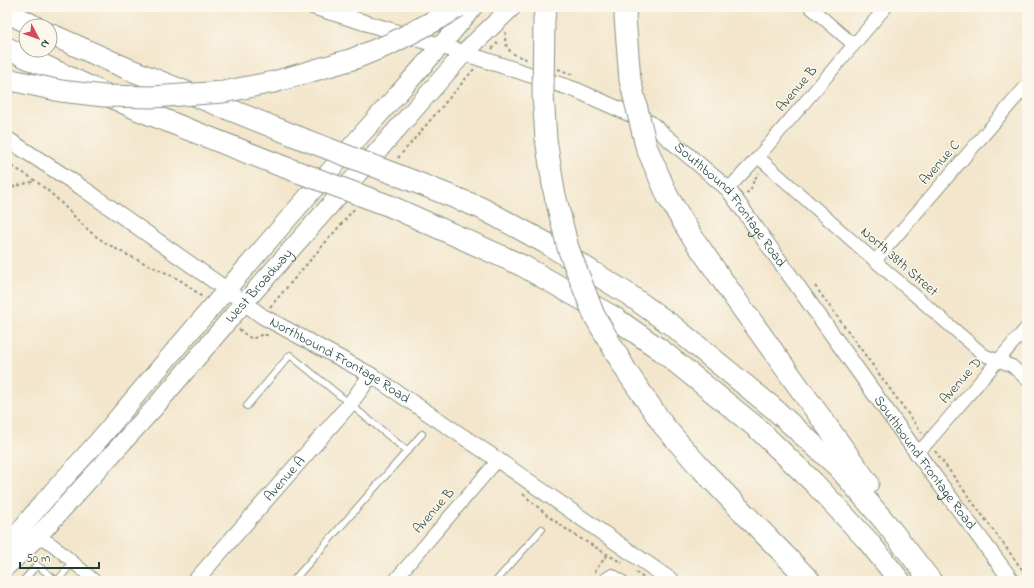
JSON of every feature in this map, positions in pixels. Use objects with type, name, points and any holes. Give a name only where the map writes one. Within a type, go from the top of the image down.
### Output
[{"type":"highway","points":[[7,79],[62,91],[104,96],[153,97],[222,92],[274,82],[352,59],[390,44],[458,7]]},
{"type":"highway","points":[[546,7],[544,19],[543,94],[546,140],[554,191],[568,248],[594,315],[627,372],[664,426],[697,464],[810,581]]},
{"type":"highway","points":[[626,7],[625,17],[630,80],[646,146],[668,197],[691,235],[761,336],[907,536],[926,574]]},
{"type":"highway","points":[[7,12],[19,18]]},
{"type":"highway","points":[[58,38],[126,68],[480,208],[546,243],[628,294],[674,327],[772,407],[838,467],[885,522],[926,574]]},
{"type":"highway","points":[[13,51],[139,110],[279,165],[390,206],[523,266],[615,318],[662,352],[757,428],[814,483],[867,540],[900,581]]},
{"type":"main road","name":"West Broadway","points":[[7,548],[34,513],[98,441],[213,305],[382,111],[441,46],[473,7]]},
{"type":"main road","name":"West Broadway","points":[[7,566],[38,536],[155,407],[229,320],[464,53],[512,7]]},
{"type":"street","name":"Southbound Frontage Road","points":[[314,7],[464,53],[576,90],[650,124],[728,189],[916,453],[1012,581]]},
{"type":"street","points":[[810,7],[854,45]]},
{"type":"street","name":"Avenue B","points":[[728,189],[762,161],[886,7]]},
{"type":"street","name":"Avenue C","points":[[875,261],[1027,85]]},
{"type":"street","name":"Northbound Frontage Road","points":[[7,139],[81,187],[262,316],[371,375],[498,460],[672,581]]},
{"type":"street","name":"North 38th Street","points":[[762,161],[984,355],[1012,366],[1027,380]]},
{"type":"street","name":"Avenue D","points":[[916,453],[928,442],[1027,327]]},
{"type":"street","name":"Avenue A","points":[[195,581],[350,404],[371,375]]},
{"type":"street","name":"Avenue B","points":[[394,581],[498,460]]},
{"type":"street","points":[[38,536],[53,545],[95,581]]},
{"type":"lane","points":[[247,406],[290,355],[407,451]]},
{"type":"lane","points":[[293,581],[422,434]]},
{"type":"lane","points":[[496,581],[542,529]]},
{"type":"lane","points":[[23,581],[37,565],[57,581],[73,562]]},
{"type":"path","points":[[506,32],[504,40],[507,48],[516,55],[534,61]]},
{"type":"path","points":[[554,68],[567,72]]},
{"type":"path","points":[[746,193],[750,191],[762,161]]},
{"type":"path","points":[[7,164],[35,181],[55,196],[76,220],[97,237],[115,248],[180,280],[213,305]]},
{"type":"path","points":[[7,190],[35,181]]},
{"type":"path","points":[[229,320],[252,339],[267,334],[274,338]]},
{"type":"path","points":[[521,492],[548,516],[573,534],[624,564]]},
{"type":"path","points":[[636,572],[647,581]]}]
